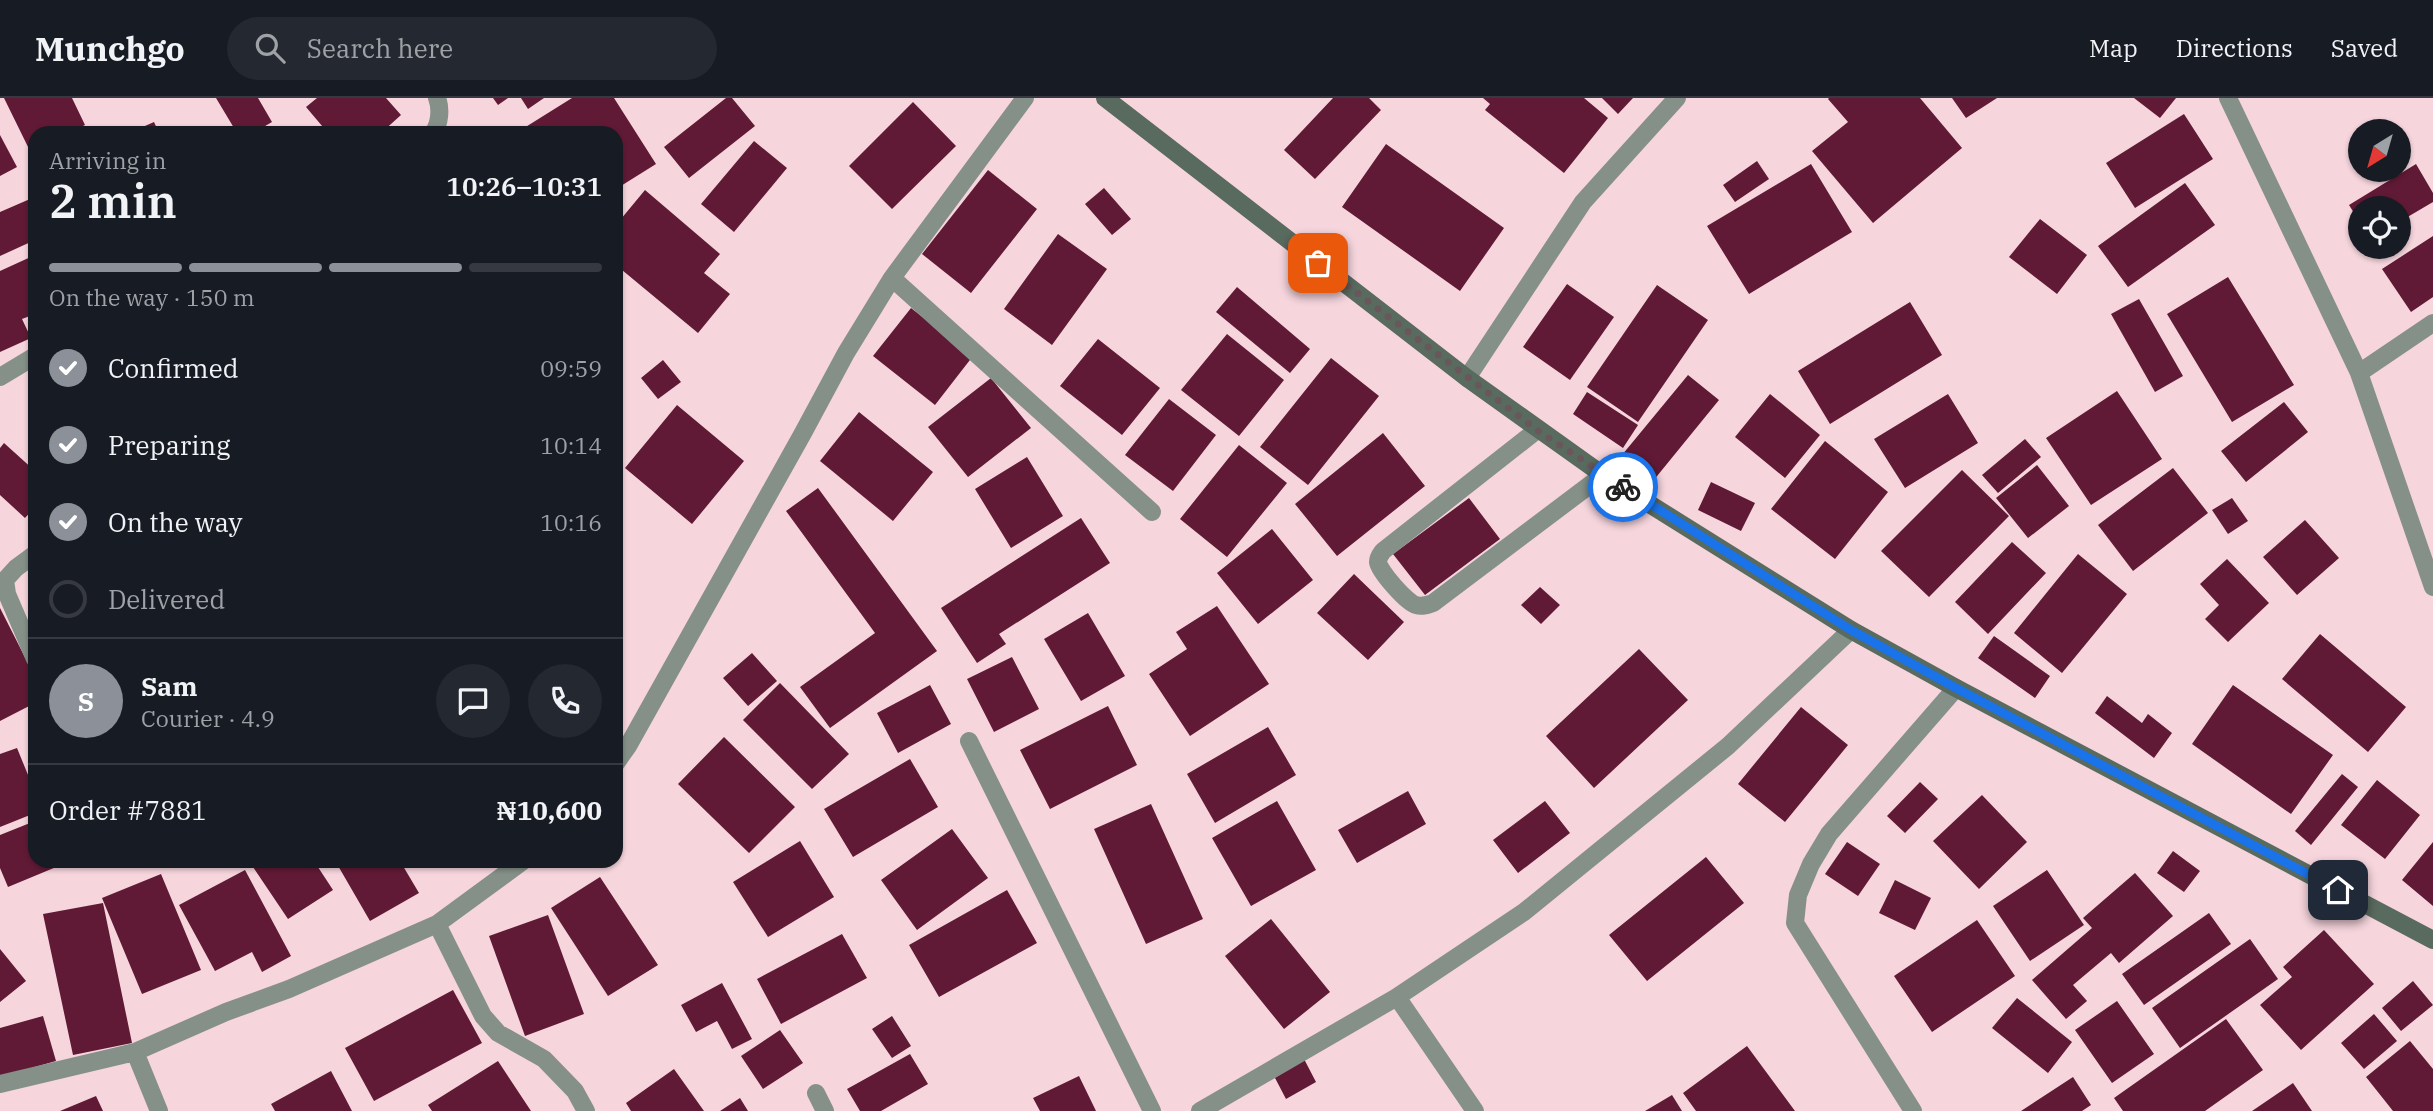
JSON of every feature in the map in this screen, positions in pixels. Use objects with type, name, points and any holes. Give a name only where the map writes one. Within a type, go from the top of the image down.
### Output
[{"type":"street","points":[[437,98],[440,107],[437,126]]},
{"type":"street","points":[[623,753],[846,353],[892,278],[1025,98]]},
{"type":"street","points":[[1105,98],[1467,378],[1603,475],[1851,630],[2433,940]]},
{"type":"street","points":[[1467,378],[1583,202],[1677,98]]},
{"type":"street","points":[[2228,98],[2359,373],[2433,587]]},
{"type":"street","points":[[892,278],[1152,512]]},
{"type":"street","points":[[2359,373],[2433,323]]},
{"type":"street","points":[[0,377],[28,360]]},
{"type":"street","points":[[1537,430],[1383,551],[1379,557],[1379,566],[1405,600],[1414,605],[1433,603],[1603,475]]},
{"type":"street","points":[[28,559],[5,580],[7,594],[28,643]]},
{"type":"street","points":[[1200,1111],[1397,997],[1524,912],[1728,746],[1851,630]]},
{"type":"street","points":[[1913,1111],[1795,923],[1798,895],[1811,864],[1829,834],[1956,688]]},
{"type":"street","points":[[969,741],[1152,1111]]},
{"type":"street","points":[[0,1084],[135,1052],[226,1012],[289,989],[437,923],[513,868]]},
{"type":"street","points":[[437,923],[483,1016],[498,1033],[544,1059],[575,1091],[586,1111]]},
{"type":"street","points":[[1397,997],[1475,1111]]},
{"type":"street","points":[[135,1052],[159,1111]]},
{"type":"street","points":[[816,1093],[825,1111]]},
{"type":"building","points":[[4,98],[72,98],[85,125],[28,126],[28,147]]},
{"type":"building","points":[[216,98],[258,98],[272,122],[265,126],[233,126]]},
{"type":"building","points":[[317,98],[386,98],[401,115],[389,126],[322,126],[306,107]]},
{"type":"building","points":[[493,98],[508,98],[498,105]]},
{"type":"building","points":[[521,98],[544,98],[528,109]]},
{"type":"building","points":[[572,98],[614,98],[656,164],[623,185],[623,126],[527,126]]},
{"type":"building","points":[[726,98],[732,98],[755,126],[689,178],[664,147]]},
{"type":"building","points":[[1333,98],[1369,98],[1381,110],[1315,179],[1284,150]]},
{"type":"building","points":[[1483,98],[1584,98],[1608,118],[1564,173],[1485,110],[1490,104]]},
{"type":"building","points":[[1602,98],[1633,98],[1618,114]]},
{"type":"building","points":[[1829,98],[1920,98],[1962,148],[1873,223],[1812,151],[1848,122]]},
{"type":"building","points":[[1952,98],[1997,98],[1966,118]]},
{"type":"building","points":[[2134,98],[2176,98],[2160,118]]},
{"type":"building","points":[[913,102],[956,146],[892,209],[849,166]]},
{"type":"building","points":[[2184,114],[2213,159],[2135,208],[2106,163]]},
{"type":"building","points":[[0,135],[17,167],[0,176]]},
{"type":"building","points":[[754,141],[787,168],[734,232],[701,204]]},
{"type":"building","points":[[1386,144],[1504,228],[1460,291],[1342,207]]},
{"type":"building","points":[[1757,161],[1769,179],[1735,202],[1723,185]]},
{"type":"building","points":[[1811,164],[1852,232],[1749,294],[1707,226]]},
{"type":"building","points":[[2416,164],[2433,193],[2433,202],[2411,215],[2411,196],[2364,196],[2387,182],[2412,182],[2412,166]]},
{"type":"building","points":[[988,170],[1037,209],[971,293],[922,254]]},
{"type":"building","points":[[2185,183],[2215,225],[2128,287],[2098,246]]},
{"type":"building","points":[[1104,188],[1131,219],[1112,235],[1085,204]]},
{"type":"building","points":[[645,190],[720,254],[704,273],[730,294],[698,333],[623,271],[623,217]]},
{"type":"building","points":[[28,200],[28,243],[0,256],[0,212]]},
{"type":"building","points":[[2040,219],[2087,255],[2057,294],[2009,257]]},
{"type":"building","points":[[1058,234],[1107,269],[1052,345],[1004,309]]},
{"type":"building","points":[[2433,236],[2433,297],[2411,312],[2382,269],[2397,259],[2411,259],[2411,250]]},
{"type":"building","points":[[28,258],[28,317],[22,319],[28,332],[28,339],[0,352],[0,271]]},
{"type":"building","points":[[2228,277],[2294,385],[2232,422],[2167,314]]},
{"type":"building","points":[[1567,284],[1614,317],[1570,380],[1523,347]]},
{"type":"building","points":[[1657,285],[1708,320],[1638,422],[1587,387]]},
{"type":"building","points":[[1237,287],[1310,349],[1290,373],[1216,312]]},
{"type":"building","points":[[2139,299],[2183,376],[2155,392],[2111,314]]},
{"type":"building","points":[[1910,302],[1942,355],[1830,424],[1798,371]]},
{"type":"building","points":[[911,308],[973,356],[935,405],[873,356]]},
{"type":"building","points":[[1227,334],[1284,380],[1239,436],[1181,390]]},
{"type":"building","points":[[1098,339],[1160,388],[1122,435],[1060,386]]},
{"type":"building","points":[[1331,358],[1379,396],[1308,485],[1260,447]]},
{"type":"building","points":[[663,360],[681,382],[658,399],[641,378]]},
{"type":"building","points":[[1688,375],[1719,400],[1653,481],[1622,455]]},
{"type":"building","points":[[991,378],[1031,428],[968,477],[928,427]]},
{"type":"building","points":[[2117,391],[2162,459],[2091,505],[2046,438]]},
{"type":"building","points":[[1587,392],[1638,425],[1623,448],[1573,414]]},
{"type":"building","points":[[1770,394],[1820,435],[1785,478],[1735,437]]},
{"type":"building","points":[[1948,394],[1978,443],[1905,488],[1874,439]]},
{"type":"building","points":[[1169,399],[1216,435],[1173,491],[1125,455]]},
{"type":"building","points":[[2284,402],[2308,432],[2246,482],[2221,451]]},
{"type":"building","points":[[677,405],[744,461],[692,524],[625,468]]},
{"type":"building","points":[[859,412],[933,472],[893,521],[820,461]]},
{"type":"building","points":[[1383,433],[1425,486],[1337,556],[1295,504]]},
{"type":"building","points":[[2025,439],[2041,457],[1998,493],[1982,475]]},
{"type":"building","points":[[1825,441],[1888,492],[1835,559],[1771,509]]},
{"type":"building","points":[[4,443],[28,465],[28,515],[25,518],[0,495],[0,448]]},
{"type":"building","points":[[1239,445],[1287,483],[1227,557],[1180,519]]},
{"type":"building","points":[[1027,457],[1063,516],[1011,548],[975,489]]},
{"type":"building","points":[[2037,465],[2069,506],[2028,538],[1996,498]]},
{"type":"building","points":[[2173,468],[2208,513],[2133,571],[2098,525]]},
{"type":"building","points":[[1962,470],[2009,516],[1929,597],[1881,551]]},
{"type":"building","points":[[1711,482],[1755,503],[1741,531],[1698,510]]},
{"type":"building","points":[[818,488],[937,651],[830,728],[800,687],[875,633],[786,511]]},
{"type":"building","points":[[1469,498],[1500,539],[1425,595],[1393,554]]},
{"type":"building","points":[[2232,498],[2248,521],[2228,534],[2212,510]]},
{"type":"building","points":[[1081,518],[1110,563],[999,634],[1006,644],[977,663],[941,608]]},
{"type":"building","points":[[2305,520],[2339,558],[2297,595],[2263,557]]},
{"type":"building","points":[[1272,529],[1313,580],[1258,624],[1217,573]]},
{"type":"building","points":[[2012,542],[2046,573],[1988,634],[1955,602]]},
{"type":"building","points":[[2078,554],[2127,594],[2062,673],[2014,633]]},
{"type":"building","points":[[2227,559],[2269,603],[2228,642],[2205,619],[2219,605],[2200,584]]},
{"type":"building","points":[[1354,574],[1404,622],[1368,660],[1317,613]]},
{"type":"building","points":[[1540,587],[1560,605],[1541,624],[1521,605]]},
{"type":"building","points":[[1217,606],[1269,684],[1190,736],[1149,674],[1187,649],[1176,632]]},
{"type":"building","points":[[0,608],[28,663],[28,707],[0,721]]},
{"type":"building","points":[[1088,613],[1125,676],[1081,701],[1044,639]]},
{"type":"building","points":[[2320,634],[2406,707],[2368,752],[2282,679]]},
{"type":"building","points":[[1994,636],[2050,676],[2035,698],[1978,658]]},
{"type":"building","points":[[1639,649],[1688,700],[1594,788],[1546,736]]},
{"type":"building","points":[[752,653],[777,681],[748,706],[723,678]]},
{"type":"building","points":[[1012,657],[1039,709],[994,732],[967,679]]},
{"type":"building","points":[[780,683],[849,754],[812,789],[743,720]]},
{"type":"building","points":[[930,685],[951,724],[898,753],[877,713]]},
{"type":"building","points":[[2233,685],[2333,755],[2291,814],[2192,744]]},
{"type":"building","points":[[2107,696],[2142,723],[2148,714],[2172,733],[2154,758],[2095,713]]},
{"type":"building","points":[[1108,706],[1137,765],[1050,809],[1020,750]]},
{"type":"building","points":[[1801,707],[1848,745],[1785,822],[1738,784]]},
{"type":"building","points":[[1268,727],[1296,775],[1215,823],[1187,774]]},
{"type":"building","points":[[724,737],[795,807],[749,853],[678,784]]},
{"type":"building","points":[[17,748],[28,775],[28,816],[0,827],[0,754]]},
{"type":"building","points":[[910,759],[938,807],[853,857],[824,809]]},
{"type":"building","points":[[2342,774],[2358,787],[2311,845],[2295,831]]},
{"type":"building","points":[[2377,780],[2420,815],[2385,859],[2341,825]]},
{"type":"building","points":[[1920,782],[1938,799],[1905,833],[1887,816]]},
{"type":"building","points":[[1408,791],[1426,824],[1357,863],[1338,830]]},
{"type":"building","points":[[1982,795],[2027,842],[1979,889],[1933,841]]},
{"type":"building","points":[[1277,801],[1316,870],[1251,906],[1212,838]]},
{"type":"building","points":[[1545,801],[1570,833],[1518,873],[1493,840]]},
{"type":"building","points":[[1151,804],[1203,919],[1146,944],[1094,829]]},
{"type":"building","points":[[28,824],[28,868],[54,868],[8,887],[0,868],[0,835]]},
{"type":"building","points":[[952,829],[988,878],[917,930],[881,880]]},
{"type":"building","points":[[800,841],[834,897],[768,937],[733,882]]},
{"type":"building","points":[[1847,842],[1880,864],[1858,896],[1825,874]]},
{"type":"building","points":[[2433,842],[2433,906],[2402,880]]},
{"type":"building","points":[[2173,851],[2200,871],[2184,892],[2157,873]]},
{"type":"building","points":[[1706,857],[1744,903],[1647,981],[1609,935]]},
{"type":"building","points":[[254,868],[319,868],[333,890],[288,919]]},
{"type":"building","points":[[339,868],[404,868],[419,893],[370,921]]},
{"type":"building","points":[[245,870],[291,956],[262,972],[252,952],[215,971],[179,905]]},
{"type":"building","points":[[2047,870],[2084,925],[2030,961],[1993,906]]},
{"type":"building","points":[[2135,873],[2173,916],[2119,963],[2111,953],[2073,985],[2087,1001],[2066,1019],[2032,980],[2092,928],[2083,918]]},
{"type":"building","points":[[161,874],[201,970],[142,994],[102,898]]},
{"type":"building","points":[[600,877],[658,965],[608,996],[551,908]]},
{"type":"building","points":[[1895,880],[1931,898],[1915,930],[1879,913]]},
{"type":"building","points":[[1007,890],[1037,943],[939,997],[909,945]]},
{"type":"building","points":[[103,903],[132,1043],[73,1055],[43,914]]},
{"type":"building","points":[[2209,913],[2231,944],[2144,1005],[2122,974]]},
{"type":"building","points":[[548,915],[584,1014],[525,1036],[489,936]]},
{"type":"building","points":[[1271,919],[1330,992],[1284,1029],[1225,956]]},
{"type":"building","points":[[1977,920],[2015,976],[1932,1032],[1894,976]]},
{"type":"building","points":[[2324,930],[2374,984],[2301,1050],[2260,1005],[2292,977],[2283,967]]},
{"type":"building","points":[[842,934],[867,978],[781,1024],[757,979]]},
{"type":"building","points":[[2250,939],[2278,979],[2180,1048],[2152,1008]]},
{"type":"building","points":[[0,949],[26,981],[0,1002]]},
{"type":"building","points":[[2413,981],[2433,1005],[2401,1031],[2382,1008]]},
{"type":"building","points":[[722,983],[752,1039],[732,1049],[717,1021],[696,1032],[681,1005]]},
{"type":"building","points":[[453,990],[482,1043],[374,1101],[345,1048]]},
{"type":"building","points":[[2017,998],[2072,1042],[2048,1073],[1992,1028]]},
{"type":"building","points":[[2117,1001],[2154,1054],[2112,1083],[2075,1030]]},
{"type":"building","points":[[2374,1014],[2397,1041],[2364,1069],[2341,1043]]},
{"type":"building","points":[[43,1016],[56,1061],[0,1077],[0,1028]]},
{"type":"building","points":[[892,1016],[911,1046],[892,1058],[872,1029]]},
{"type":"building","points":[[2226,1019],[2263,1070],[2205,1111],[2123,1111],[2114,1098]]},
{"type":"building","points":[[780,1030],[803,1063],[763,1089],[741,1056]]},
{"type":"building","points":[[2410,1041],[2433,1069],[2433,1111],[2393,1111],[2366,1077]]},
{"type":"building","points":[[1747,1046],[1795,1111],[1696,1111],[1683,1093]]},
{"type":"building","points":[[910,1054],[928,1084],[881,1111],[860,1111],[847,1089]]},
{"type":"building","points":[[1304,1059],[1316,1082],[1286,1099],[1274,1076]]},
{"type":"building","points":[[498,1061],[531,1111],[432,1111],[428,1105]]},
{"type":"building","points":[[674,1069],[704,1111],[631,1111],[626,1103]]},
{"type":"building","points":[[331,1071],[352,1111],[275,1111],[271,1104]]},
{"type":"building","points":[[1079,1076],[1096,1111],[1040,1111],[1033,1098]]},
{"type":"building","points":[[2073,1077],[2091,1105],[2082,1111],[2021,1111]]},
{"type":"building","points":[[2293,1083],[2312,1111],[2252,1111]]},
{"type":"building","points":[[1672,1095],[1682,1111],[1645,1111]]},
{"type":"building","points":[[96,1096],[103,1111],[60,1111]]},
{"type":"building","points":[[740,1098],[748,1111],[720,1111]]},
{"type":"way so far","points":[[1318,263],[1537,430],[1623,487]]},
{"type":"route","points":[[1623,487],[1851,630],[2338,890]]}]
